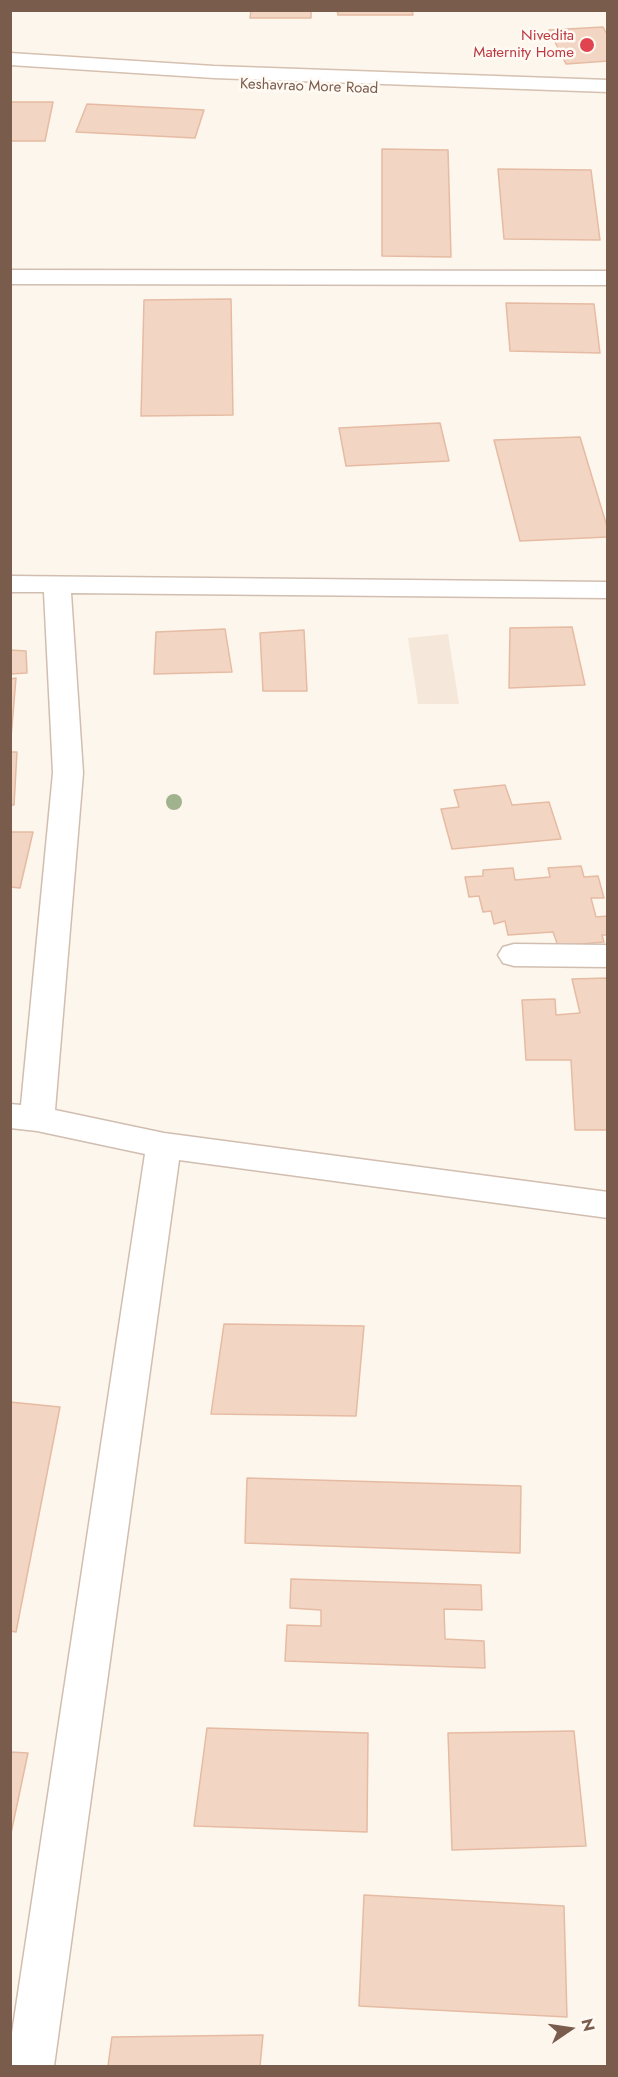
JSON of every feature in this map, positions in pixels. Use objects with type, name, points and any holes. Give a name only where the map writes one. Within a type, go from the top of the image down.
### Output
[{"type":"street","points":[[10,59],[214,72],[608,86]]},
{"type":"street","name":"Keshavrao More Road","points":[[10,75],[608,98]]},
{"type":"street","points":[[10,277],[608,278]]},
{"type":"street","points":[[10,584],[608,590]]},
{"type":"street","points":[[57,585],[68,773],[24,1118],[164,1145],[608,1205]]},
{"type":"street","points":[[514,955],[608,956]]},
{"type":"street","points":[[31,2067],[164,1145]]},
{"type":"shaded area","points":[[448,634],[459,704],[418,704],[408,638]]},
{"type":"building","points":[[251,10],[311,10],[311,18],[250,18]]},
{"type":"building","points":[[337,10],[412,10],[413,15],[338,15]]},
{"type":"building","points":[[603,27],[608,36],[608,61],[566,64],[549,30]]},
{"type":"building","points":[[10,102],[53,102],[45,141],[10,141]]},
{"type":"building","points":[[87,104],[204,110],[195,138],[76,132]]},
{"type":"building","points":[[382,149],[448,150],[451,257],[382,256]]},
{"type":"building","points":[[498,169],[591,170],[600,240],[504,239]]},
{"type":"building","points":[[231,299],[233,415],[141,416],[144,300]]},
{"type":"building","points":[[506,303],[594,304],[600,353],[510,351]]},
{"type":"building","points":[[440,423],[449,461],[346,466],[339,428]]},
{"type":"building","points":[[580,437],[608,530],[608,537],[520,541],[494,440]]},
{"type":"building","points":[[572,627],[585,685],[509,688],[510,628]]},
{"type":"building","points":[[225,629],[232,672],[154,674],[156,632]]},
{"type":"building","points":[[304,630],[307,691],[263,691],[260,633]]},
{"type":"building","points":[[10,650],[26,651],[27,673],[10,674]]},
{"type":"building","points":[[16,678],[11,738],[10,738],[10,679]]},
{"type":"building","points":[[10,752],[17,752],[14,805],[10,805]]},
{"type":"building","points":[[505,785],[512,805],[549,802],[561,839],[452,849],[441,809],[459,807],[454,790]]},
{"type":"building","points":[[10,832],[33,832],[20,888],[10,887]]},
{"type":"building","points":[[581,866],[584,877],[598,876],[604,898],[591,898],[596,917],[608,916],[608,935],[602,935],[604,942],[558,946],[553,932],[508,935],[505,921],[494,924],[491,911],[483,912],[479,896],[469,897],[465,877],[483,876],[483,870],[513,868],[515,880],[550,877],[548,868]]},
{"type":"building","points":[[608,978],[608,1130],[575,1130],[571,1060],[526,1060],[522,1000],[555,999],[556,1015],[580,1013],[572,979]]},
{"type":"building","points":[[224,1324],[364,1326],[356,1416],[211,1414]]},
{"type":"building","points":[[10,1402],[60,1407],[16,1632],[10,1631]]},
{"type":"building","points":[[247,1478],[521,1486],[520,1553],[245,1543]]},
{"type":"building","points":[[291,1579],[481,1585],[482,1610],[444,1609],[445,1639],[484,1641],[485,1668],[285,1661],[287,1625],[321,1626],[321,1610],[290,1608]]},
{"type":"building","points":[[207,1728],[368,1733],[367,1832],[194,1826]]},
{"type":"building","points":[[574,1731],[586,1846],[452,1850],[448,1733]]},
{"type":"building","points":[[10,1752],[28,1753],[10,1838]]},
{"type":"building","points":[[364,1895],[564,1906],[567,2017],[359,2006]]},
{"type":"building","points":[[263,2035],[260,2066],[108,2066],[112,2037]]},
{"type":"place","name":"Nivedita Maternity Home","points":[[587,45]]}]
